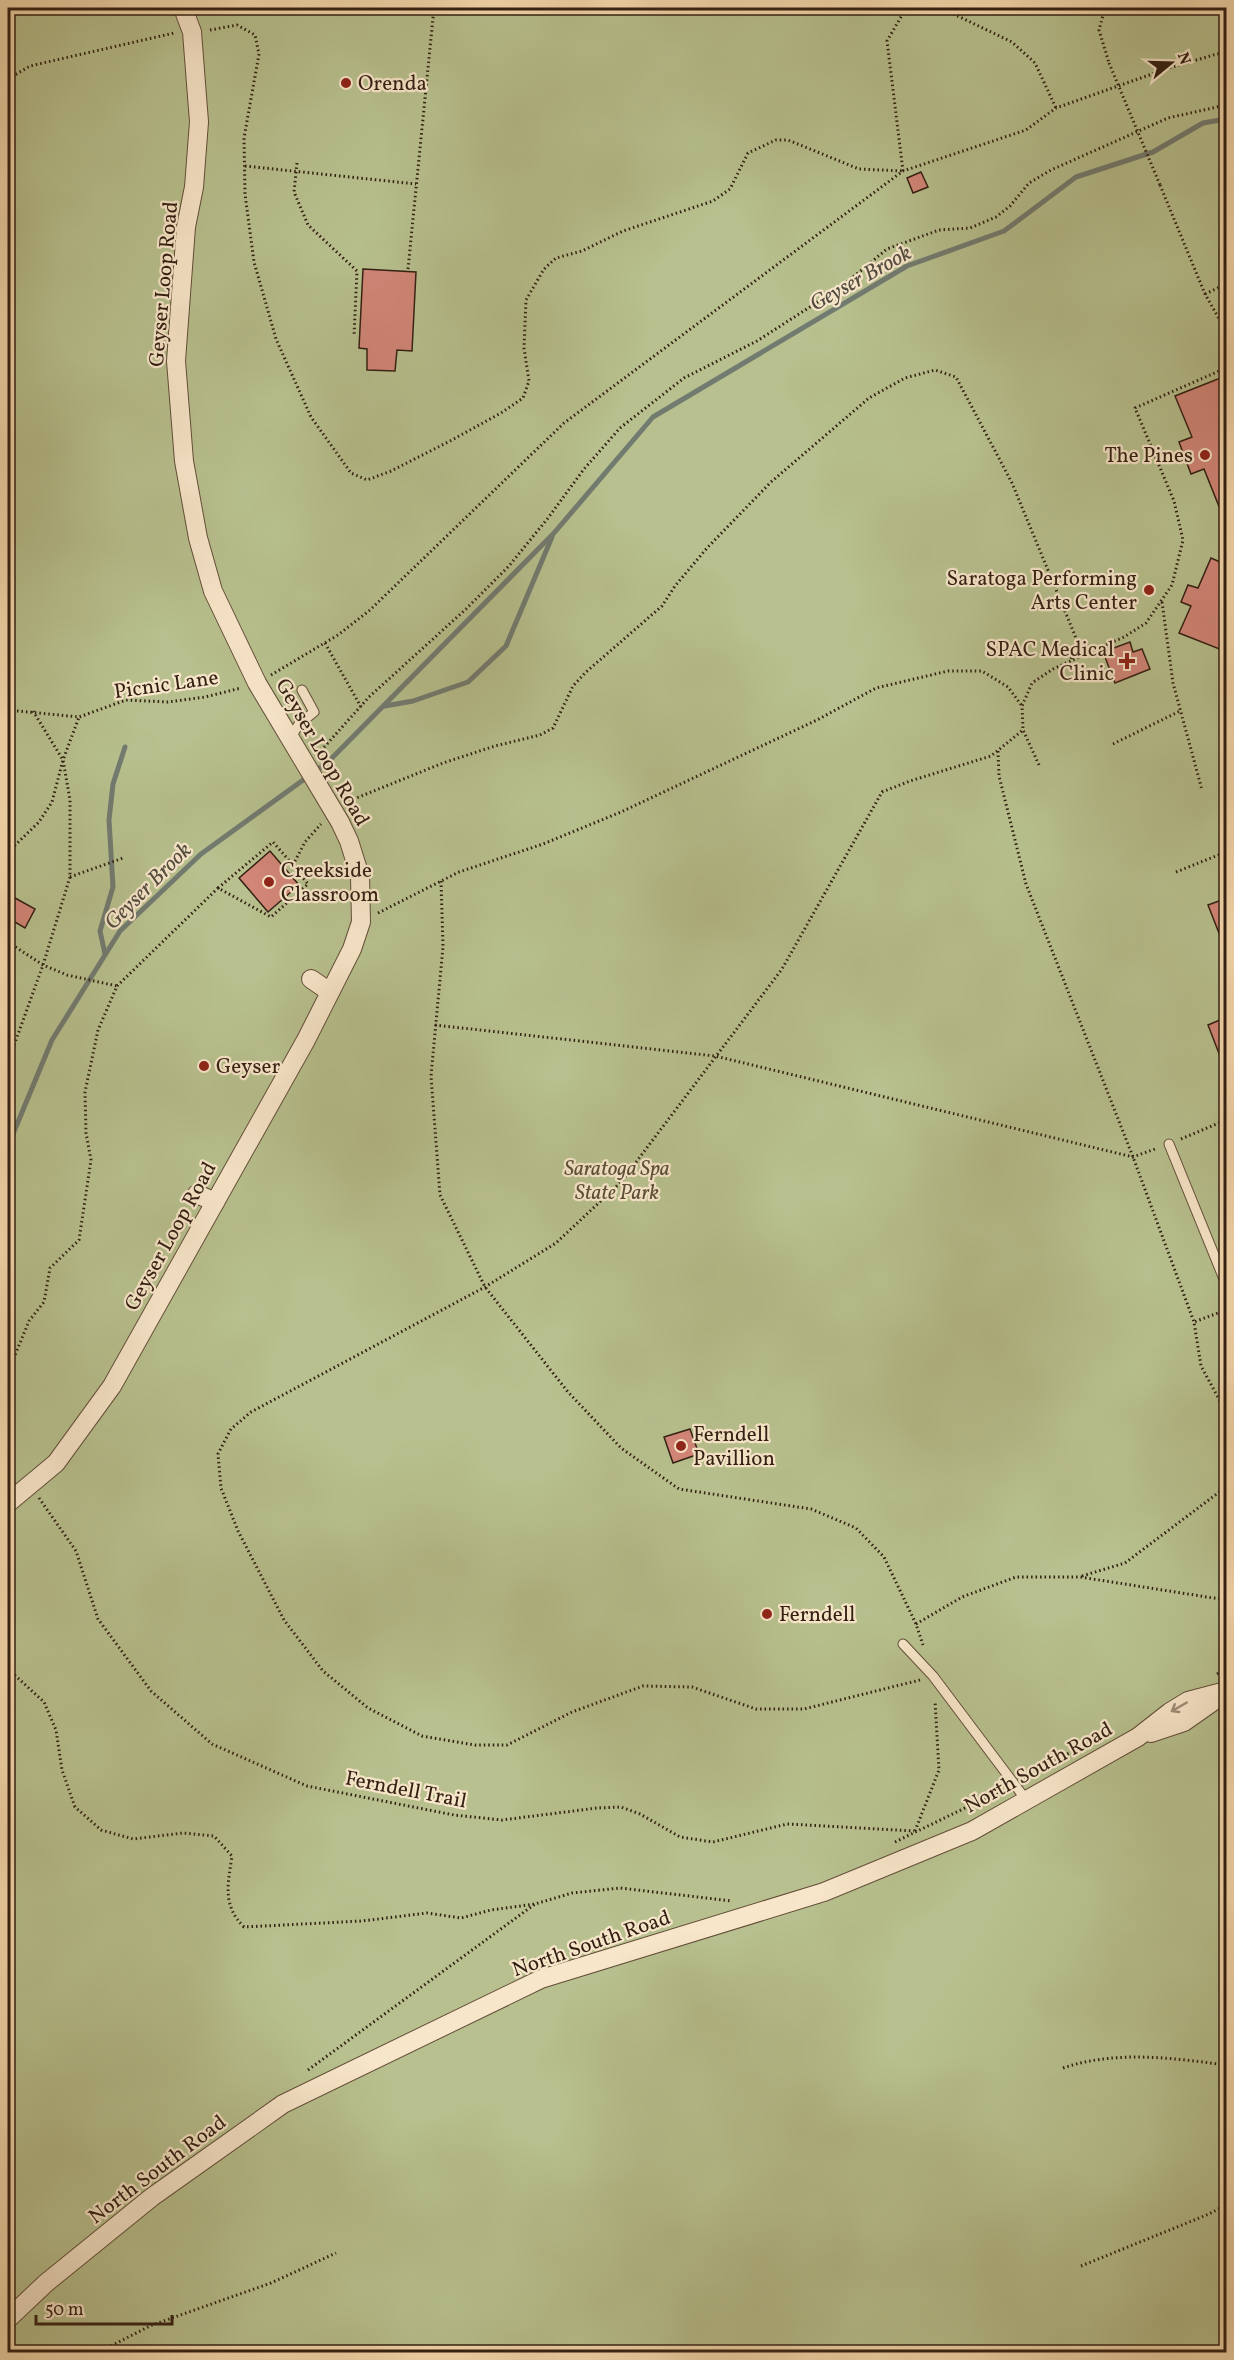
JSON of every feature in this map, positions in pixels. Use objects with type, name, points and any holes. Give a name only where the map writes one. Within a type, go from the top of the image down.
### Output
[{"type":"street","name":"Geyser Loop Road","points":[[8,1503],[56,1463],[112,1386],[306,1040],[352,949],[361,922],[360,876],[349,841],[257,684],[213,591],[198,538],[184,461],[176,361],[186,227],[194,187],[199,122],[192,32],[183,8]]},
{"type":"street","points":[[311,979],[330,992]]},
{"type":"street","points":[[197,1194],[215,1202]]},
{"type":"street","name":"North South Road","points":[[8,2319],[46,2283],[152,2197],[283,2104],[541,1979],[824,1892],[972,1831],[1138,1737],[1184,1722],[1227,1692]]},
{"type":"lane","points":[[290,739],[299,724],[314,712],[302,690]]},
{"type":"lane","points":[[1174,1142],[1227,1284]]},
{"type":"lane","points":[[903,1644],[933,1676],[1027,1801]]},
{"type":"path","points":[[408,269],[434,8]]},
{"type":"path","points":[[903,171],[887,41],[905,10],[909,8]]},
{"type":"path","points":[[941,8],[1012,42],[1035,63],[1056,108]]},
{"type":"path","points":[[1105,8],[1099,30],[1108,63],[1205,294],[1227,331]]},
{"type":"path","points":[[8,79],[30,66],[166,34],[237,26],[255,34],[259,54],[244,138],[244,194],[254,262],[276,339],[311,417],[351,473],[367,480],[391,471],[450,441],[523,398],[529,381],[524,348],[526,300],[544,269],[556,258],[582,250],[623,231],[713,201],[730,189],[748,153],[776,140],[788,140],[859,169],[903,171],[1026,130],[1056,108],[1169,68],[1227,53]]},
{"type":"path","points":[[304,764],[319,753],[369,697],[510,566],[584,469],[620,428],[684,378],[766,335],[841,287],[887,249],[939,230],[970,228],[996,217],[1010,206],[1029,183],[1051,170],[1168,118],[1227,105]]},
{"type":"path","points":[[297,163],[294,192],[308,225],[357,271],[354,336]]},
{"type":"path","points":[[244,166],[416,184]]},
{"type":"path","name":"Picnic Lane","points":[[8,710],[80,717],[126,700],[168,702],[205,697],[257,684],[325,643],[370,610],[564,423],[903,171]]},
{"type":"path","points":[[1205,294],[1227,285]]},
{"type":"path","points":[[1039,765],[1023,730],[1022,706],[1032,683],[1071,660],[1124,637],[1146,622],[1172,585],[1183,540],[1174,501],[1135,408],[1227,368]]},
{"type":"path","points":[[293,865],[305,842],[322,823],[330,806],[359,799],[394,782],[443,763],[495,746],[540,735],[553,728],[573,686],[662,606],[675,586],[707,548],[771,482],[869,398],[905,378],[935,370],[956,376],[1012,483],[1076,638],[1071,660]]},
{"type":"path","points":[[8,532],[14,579],[8,586]]},
{"type":"path","points":[[1162,600],[1173,683],[1202,790]]},
{"type":"path","points":[[325,643],[361,707]]},
{"type":"path","points":[[361,922],[459,872],[543,844],[621,812],[817,720],[876,688],[948,671],[981,671],[1008,687],[1022,706]]},
{"type":"path","points":[[8,1062],[70,877],[70,800],[63,760],[33,711]]},
{"type":"path","points":[[1113,744],[1180,711]]},
{"type":"path","points":[[8,852],[39,822],[52,802],[63,760],[80,717]]},
{"type":"path","points":[[914,1832],[939,1770],[933,1676],[804,1709],[756,1709],[692,1687],[643,1686],[572,1712],[507,1745],[475,1745],[422,1736],[368,1708],[323,1671],[284,1620],[238,1531],[221,1488],[218,1454],[231,1429],[252,1412],[485,1287],[556,1243],[621,1182],[782,969],[882,792],[991,756],[1023,730]]},
{"type":"path","points":[[998,751],[999,776],[1026,884],[1133,1157],[1194,1322],[1201,1366],[1227,1412]]},
{"type":"path","points":[[8,1366],[29,1321],[44,1302],[50,1268],[79,1240],[91,1160],[86,1132],[85,1092],[98,1030],[117,986],[218,888],[273,842],[308,884],[272,917],[218,888]]},
{"type":"path","points":[[1176,872],[1227,852]]},
{"type":"path","points":[[70,877],[123,858]]},
{"type":"path","points":[[441,881],[443,947],[431,1076],[440,1195],[485,1287],[568,1392],[621,1448],[679,1489],[811,1509],[856,1528],[884,1557],[916,1624],[962,1597],[1016,1577],[1080,1577],[1227,1600]]},
{"type":"path","points":[[8,942],[42,965],[67,975],[117,986]]},
{"type":"path","points":[[435,1025],[715,1056],[1133,1157],[1155,1149]]},
{"type":"path","points":[[1174,1142],[1227,1120]]},
{"type":"path","points":[[1194,1322],[1227,1310]]},
{"type":"path","name":"Ferndell Trail","points":[[28,1485],[76,1551],[98,1619],[151,1691],[212,1744],[308,1786],[454,1815],[502,1820],[621,1807],[640,1814],[680,1837],[713,1842],[787,1824],[914,1832]]},
{"type":"path","points":[[1080,1577],[1125,1563],[1227,1486]]},
{"type":"path","points":[[8,1669],[44,1702],[56,1730],[62,1770],[75,1807],[101,1830],[133,1839],[183,1833],[214,1836],[232,1856],[227,1890],[233,1916],[244,1927],[362,1921],[427,1913],[461,1917],[490,1910],[535,1904],[572,1893],[620,1888],[737,1901]]},
{"type":"path","points":[[1207,1679],[1227,1669]]},
{"type":"path","points":[[914,1832],[986,1799],[1082,1746]]},
{"type":"path","points":[[1063,2068],[1087,2060],[1119,2057],[1160,2057],[1227,2065]]},
{"type":"path","points":[[1081,2266],[1227,2205]]},
{"type":"path","points":[[99,2352],[152,2325],[271,2283],[336,2253]]},
{"type":"green space","name":"Saratoga Spa State Park","points":[[8,8],[1226,8],[1226,2352],[8,2352]]},
{"type":"building","points":[[921,172],[928,187],[913,193],[907,178]]},
{"type":"building","points":[[363,269],[416,272],[412,351],[397,350],[395,371],[367,370],[367,349],[359,348]]},
{"type":"building","name":"The Pines","points":[[1223,377],[1227,386],[1226,524],[1204,469],[1191,474],[1179,442],[1192,437],[1175,396]]},
{"type":"building","points":[[1211,558],[1227,565],[1227,652],[1179,633],[1191,606],[1181,602],[1188,585],[1198,588]]},
{"type":"building","name":"SPAC Medical Clinic","points":[[1130,642],[1133,652],[1142,649],[1150,669],[1115,683],[1103,652]]},
{"type":"building","name":"Creekside Classroom","points":[[270,851],[299,885],[268,912],[239,878]]},
{"type":"building","points":[[15,898],[35,909],[25,928],[8,918],[8,912]]},
{"type":"building","points":[[1227,898],[1227,951],[1226,951],[1208,905]]},
{"type":"building","points":[[1227,1017],[1227,1069],[1225,1069],[1208,1025]]},
{"type":"building","name":"Ferndell Pavillion","points":[[690,1429],[699,1454],[673,1463],[664,1437]]},
{"type":"waterway","name":"Geyser Brook","points":[[8,1146],[52,1040],[120,931],[201,854],[328,762],[554,533],[653,417],[907,266],[1004,231],[1076,177],[1153,152],[1203,123],[1226,119]]},
{"type":"waterway","name":"Geyser Brook","points":[[385,706],[413,701],[468,682],[506,646],[552,537]]},
{"type":"waterway","points":[[105,954],[100,931],[113,887],[109,820],[113,784],[125,747]]},
{"type":"place","name":"Orenda","points":[[346,83]]},
{"type":"place","name":"The Pines","points":[[1205,455]]},
{"type":"place","name":"Saratoga Performing Arts Center","points":[[1149,590]]},
{"type":"place","name":"SPAC Medical Clinic","points":[[1127,661]]},
{"type":"place","name":"Creekside Classroom","points":[[269,882]]},
{"type":"place","name":"Geyser","points":[[204,1066]]},
{"type":"place","name":"Ferndell Pavillion","points":[[681,1446]]},
{"type":"place","name":"Ferndell","points":[[767,1614]]}]
